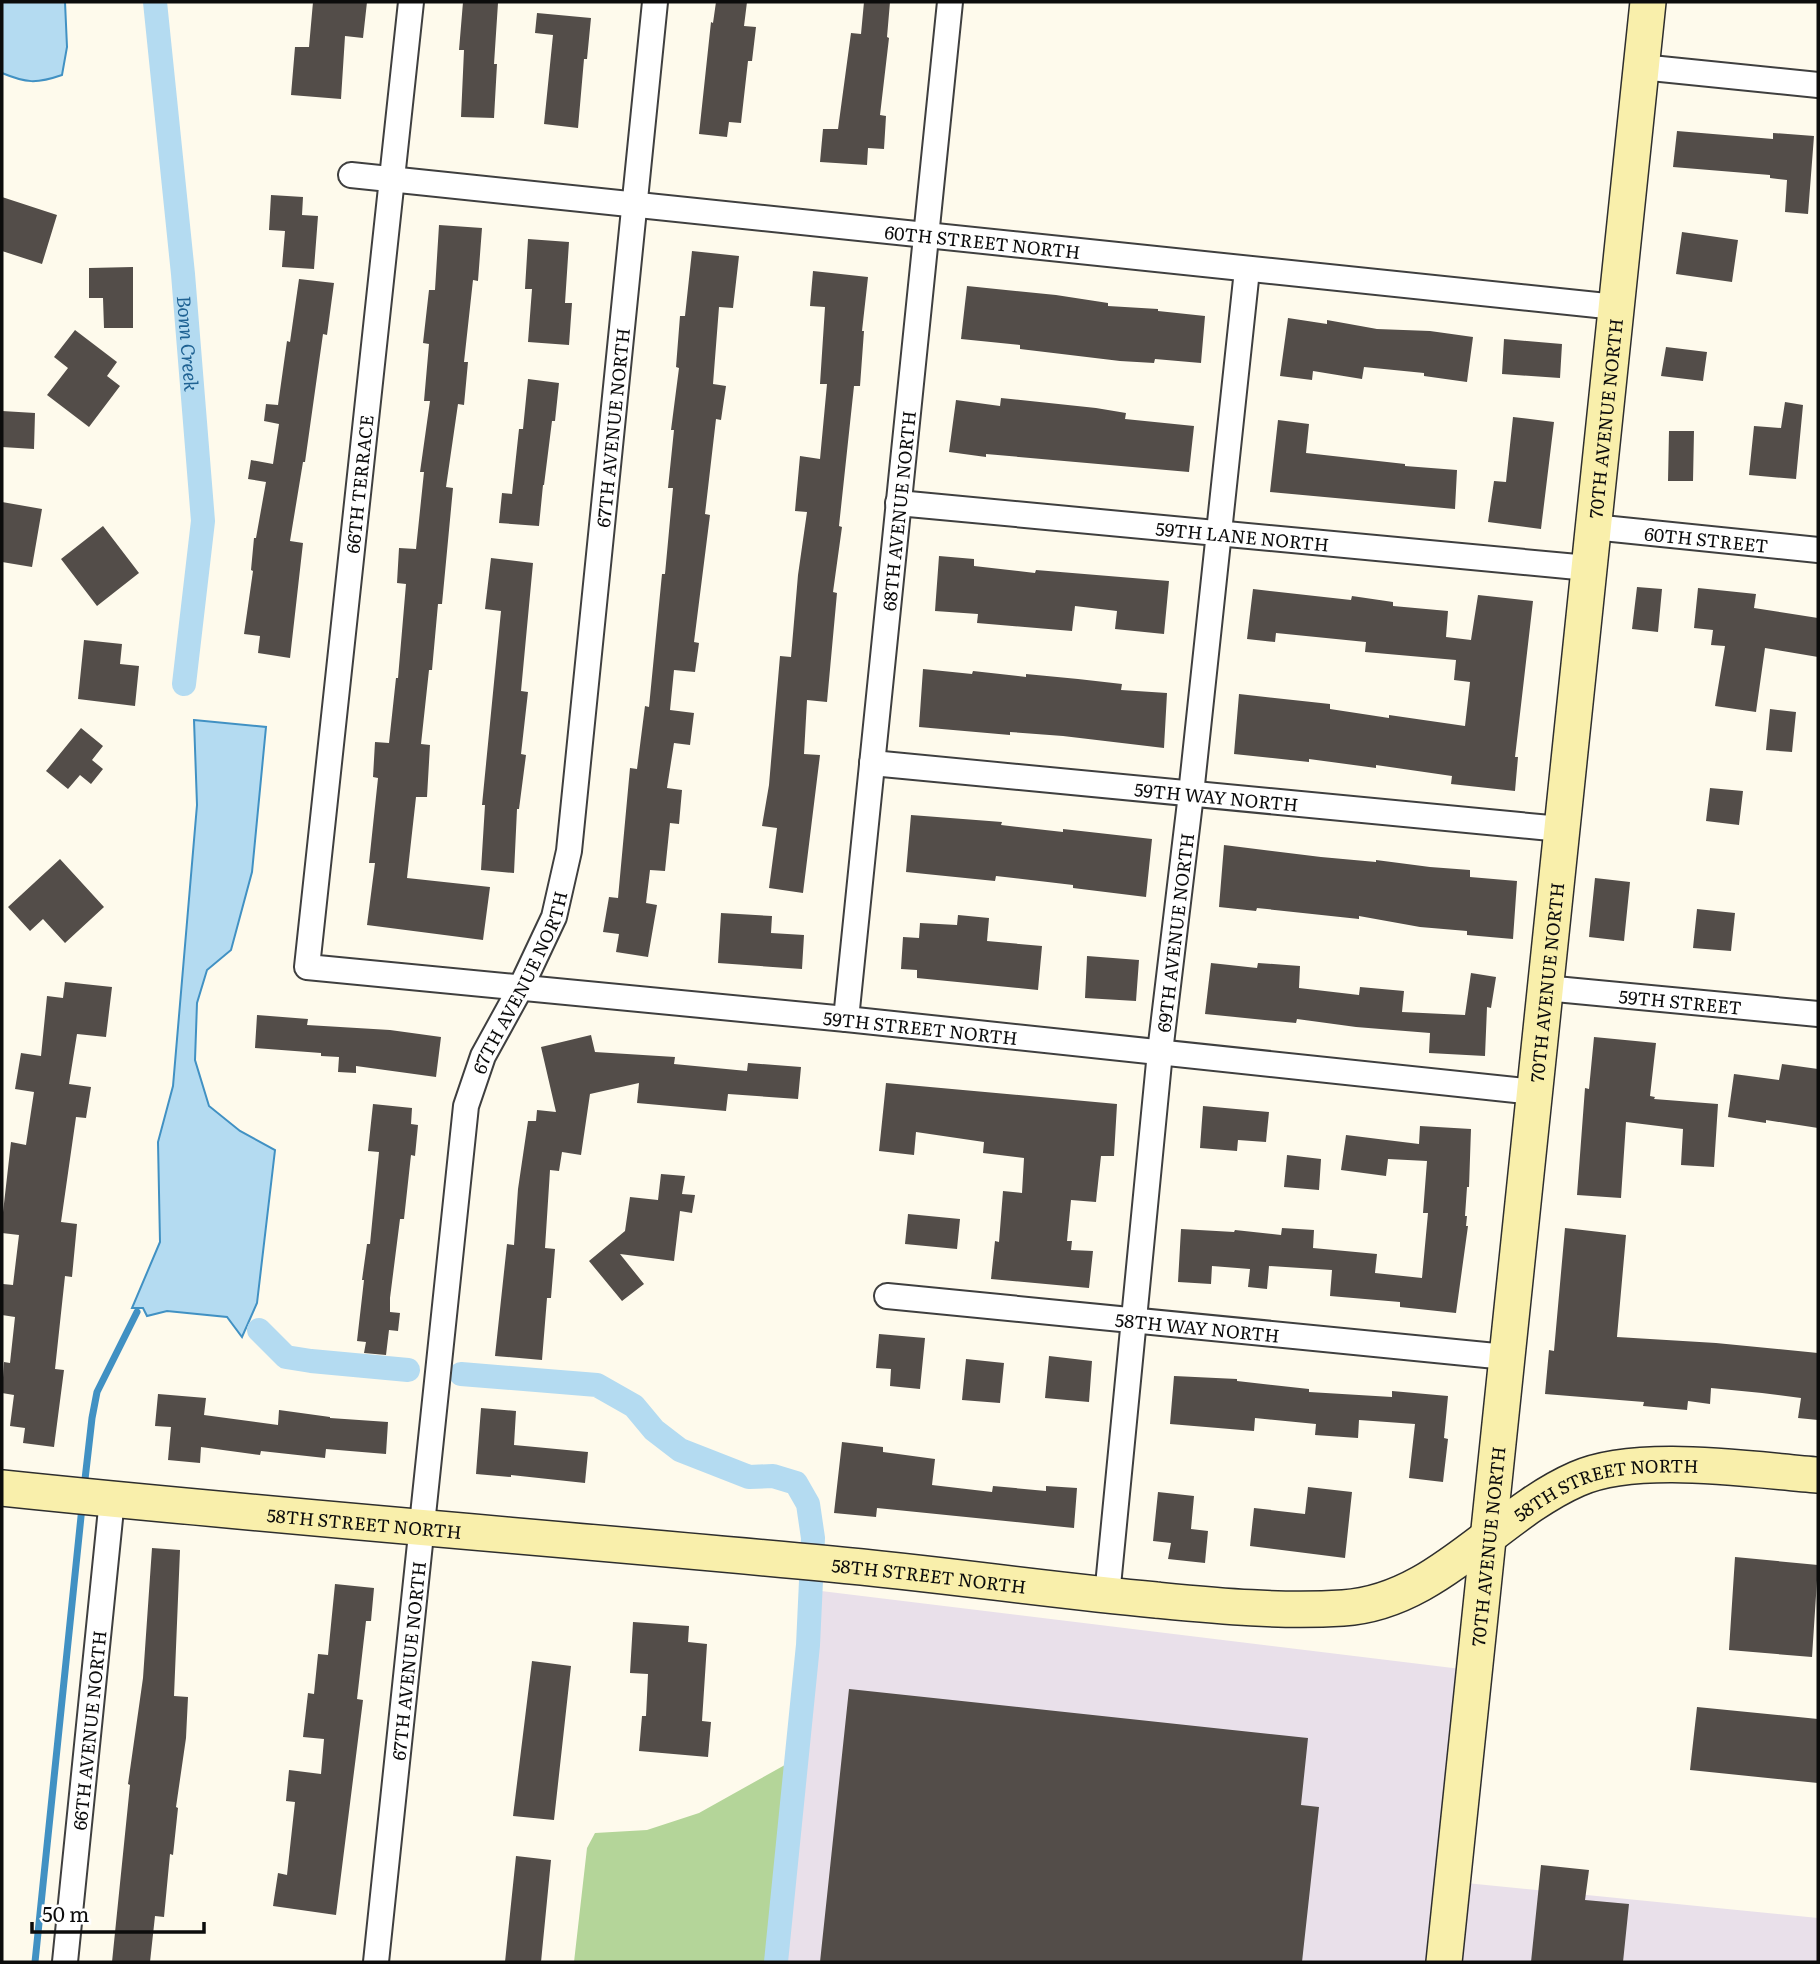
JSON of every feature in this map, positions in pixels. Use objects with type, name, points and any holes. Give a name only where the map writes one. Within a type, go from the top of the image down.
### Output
[{"type":"street","name":"66TH TERRACE","points":[[307,967],[411,2]]},
{"type":"street","name":"67TH AVENUE NORTH","points":[[376,1962],[466,1106],[483,1056],[521,987],[554,917],[569,851],[655,2]]},
{"type":"street","name":"68TH AVENUE NORTH","points":[[846,1019],[950,2]]},
{"type":"street","name":"70TH AVENUE NORTH","points":[[1444,1962],[1648,2]]},
{"type":"street","points":[[1641,67],[1818,85]]},
{"type":"street","name":"60TH STREET NORTH","points":[[351,175],[1616,307]]},
{"type":"street","name":"69TH AVENUE NORTH","points":[[1107,1596],[1136,1321],[1160,1052],[1191,794],[1247,270]]},
{"type":"street","name":"59TH LANE NORTH","points":[[898,503],[1219,531],[1588,568]]},
{"type":"street","name":"60TH STREET","points":[[1593,527],[1818,550]]},
{"type":"street","name":"59TH WAY NORTH","points":[[872,763],[1562,830]]},
{"type":"street","name":"59TH STREET NORTH","points":[[307,967],[846,1019],[1534,1092]]},
{"type":"street","name":"59TH STREET","points":[[1545,988],[1818,1014]]},
{"type":"street","name":"58TH WAY NORTH","points":[[887,1296],[1506,1357]]},
{"type":"street","name":"58TH STREET NORTH","points":[[2,1488],[833,1564],[1107,1596],[1272,1611],[1348,1608],[1385,1602],[1426,1582],[1542,1496],[1582,1476],[1635,1465],[1715,1466],[1818,1475]]},
{"type":"street","name":"66TH AVENUE NORTH","points":[[65,1962],[106,1498]]},
{"type":"shaded area","points":[[813,1590],[1461,1669],[1430,1962],[768,1962]]},
{"type":"shaded area","points":[[1466,1883],[1818,1918],[1818,1962],[1457,1962]]},
{"type":"green space","points":[[792,1761],[768,1962],[574,1962],[587,1848],[595,1833],[647,1830],[699,1813]]},
{"type":"water","points":[[2,2],[65,2],[67,47],[62,75],[31,81],[2,73]]},
{"type":"water","points":[[194,720],[266,727],[252,872],[231,950],[207,970],[197,1003],[195,1060],[209,1106],[240,1131],[275,1150],[257,1303],[242,1337],[227,1317],[167,1311],[147,1316],[143,1308],[132,1308],[160,1242],[158,1142],[173,1086],[197,805]]},
{"type":"building","points":[[313,2],[367,2],[363,38],[345,36],[341,99],[291,95],[295,47],[309,47]]},
{"type":"building","points":[[463,2],[498,3],[494,118],[461,117],[464,50],[459,50]]},
{"type":"building","points":[[716,2],[747,2],[744,26],[756,27],[752,61],[748,61],[741,123],[729,122],[727,137],[699,134],[711,22],[713,23]]},
{"type":"building","points":[[864,2],[890,2],[889,38],[880,115],[886,116],[884,149],[868,148],[867,165],[820,162],[823,129],[838,129],[851,33],[861,34]]},
{"type":"building","points":[[537,13],[591,18],[587,59],[584,59],[578,128],[544,124],[553,35],[535,33]]},
{"type":"building","points":[[1677,131],[1773,139],[1773,133],[1814,136],[1808,214],[1785,212],[1787,180],[1770,178],[1770,175],[1673,167]]},
{"type":"building","points":[[271,195],[303,197],[302,215],[318,216],[314,269],[282,267],[285,231],[269,230]]},
{"type":"building","points":[[2,197],[57,215],[42,264],[2,251]]},
{"type":"building","points":[[439,225],[482,228],[478,281],[473,280],[464,362],[468,362],[464,405],[458,404],[446,487],[453,488],[442,604],[438,604],[421,744],[430,745],[427,797],[416,797],[407,878],[490,887],[483,940],[367,925],[375,863],[369,863],[378,778],[373,777],[375,742],[389,743],[398,678],[406,584],[397,583],[399,548],[416,549],[424,472],[420,472],[430,401],[424,401],[429,344],[423,343],[429,290],[435,290]]},
{"type":"building","points":[[1682,232],[1738,240],[1732,282],[1676,274]]},
{"type":"building","points":[[528,239],[569,242],[565,303],[572,303],[569,345],[528,342],[532,289],[525,289]]},
{"type":"building","points":[[692,251],[739,256],[733,308],[719,307],[713,384],[726,386],[721,420],[716,419],[705,514],[710,515],[694,642],[699,643],[695,672],[674,670],[670,710],[694,713],[690,745],[674,743],[667,788],[682,790],[679,824],[670,823],[665,871],[650,870],[646,903],[657,905],[648,957],[616,952],[619,934],[603,932],[609,897],[618,898],[630,768],[637,769],[645,706],[649,707],[673,488],[668,488],[674,430],[671,430],[679,368],[676,367],[680,316],[685,316]]},
{"type":"building","points":[[133,267],[133,328],[104,328],[103,298],[89,298],[89,268]]},
{"type":"building","points":[[813,271],[868,277],[860,386],[854,386],[839,526],[842,527],[833,592],[837,593],[827,702],[807,700],[804,754],[820,755],[803,893],[769,888],[777,828],[762,826],[769,785],[780,656],[791,657],[807,512],[795,511],[800,456],[820,459],[827,384],[820,384],[825,307],[810,306]]},
{"type":"building","points":[[299,279],[334,283],[327,335],[323,334],[305,462],[290,541],[303,543],[290,658],[258,653],[260,636],[244,634],[253,571],[254,538],[266,482],[248,479],[251,460],[273,464],[279,424],[264,421],[266,404],[278,405]]},
{"type":"building","points":[[967,286],[1056,295],[1108,303],[1108,306],[1158,309],[1205,316],[1201,363],[1155,359],[1154,363],[1120,361],[1020,349],[1020,345],[961,339]]},
{"type":"building","points":[[1288,318],[1473,337],[1467,382],[1424,376],[1424,373],[1364,367],[1362,379],[1313,371],[1312,380],[1280,376]]},
{"type":"building","points":[[75,330],[117,362],[107,376],[120,386],[89,427],[47,395],[68,368],[54,357]]},
{"type":"building","points":[[1504,339],[1562,344],[1560,378],[1502,374]]},
{"type":"building","points":[[1666,347],[1707,352],[1703,381],[1661,376]]},
{"type":"building","points":[[528,379],[559,383],[539,526],[499,523],[502,493],[512,494]]},
{"type":"building","points":[[1001,398],[1096,408],[1126,413],[1125,419],[1194,426],[1189,472],[949,452],[956,400],[1000,406]]},
{"type":"building","points":[[1785,402],[1803,405],[1796,479],[1749,475],[1754,426],[1781,428]]},
{"type":"building","points":[[2,411],[35,413],[34,449],[2,447]]},
{"type":"building","points":[[1513,417],[1554,422],[1541,529],[1488,522],[1494,481],[1506,482]]},
{"type":"building","points":[[1278,420],[1309,424],[1306,453],[1457,470],[1455,509],[1270,492]]},
{"type":"building","points":[[1669,431],[1694,431],[1693,481],[1668,481]]},
{"type":"building","points":[[2,502],[42,509],[32,567],[2,562]]},
{"type":"building","points":[[103,526],[139,573],[97,606],[61,559]]},
{"type":"building","points":[[939,556],[974,559],[974,566],[1035,573],[1036,570],[1169,581],[1164,634],[1115,629],[1117,611],[1075,606],[1072,631],[977,623],[978,614],[935,611]]},
{"type":"building","points":[[491,558],[533,563],[521,691],[528,692],[521,754],[526,755],[517,809],[514,873],[481,870],[485,805],[482,805],[501,611],[485,609]]},
{"type":"building","points":[[1637,587],[1662,589],[1658,632],[1632,629]]},
{"type":"building","points":[[1698,588],[1756,594],[1754,608],[1818,618],[1818,657],[1765,648],[1756,712],[1715,706],[1725,646],[1711,645],[1713,630],[1694,628]]},
{"type":"building","points":[[1253,589],[1351,600],[1352,596],[1393,602],[1393,606],[1448,611],[1446,637],[1471,640],[1478,595],[1533,601],[1515,757],[1518,757],[1515,791],[1451,784],[1452,776],[1376,765],[1376,768],[1309,759],[1309,762],[1234,754],[1239,694],[1330,704],[1330,709],[1465,726],[1470,682],[1454,680],[1456,660],[1365,652],[1366,642],[1276,633],[1275,642],[1247,639]]},
{"type":"building","points":[[84,640],[122,644],[120,664],[139,666],[135,706],[78,699]]},
{"type":"building","points":[[923,669],[1078,679],[1122,684],[1121,690],[1167,693],[1164,748],[1063,736],[1010,732],[1010,735],[919,727]]},
{"type":"building","points":[[1770,709],[1796,712],[1792,752],[1766,750]]},
{"type":"building","points":[[81,728],[103,746],[92,760],[103,769],[91,784],[80,775],[68,789],[46,771]]},
{"type":"building","points":[[1710,788],[1743,791],[1739,825],[1706,821]]},
{"type":"building","points":[[911,815],[1152,839],[1146,897],[996,876],[995,881],[906,872]]},
{"type":"building","points":[[1224,845],[1321,857],[1470,870],[1470,877],[1517,881],[1513,939],[1467,935],[1467,931],[1420,927],[1359,916],[1359,919],[1257,908],[1256,911],[1219,907]]},
{"type":"building","points":[[60,859],[104,907],[65,943],[43,919],[30,931],[8,907]]},
{"type":"building","points":[[1595,878],[1630,882],[1624,941],[1589,937]]},
{"type":"building","points":[[1697,909],[1735,913],[1731,951],[1693,948]]},
{"type":"building","points":[[721,913],[772,916],[771,933],[804,935],[802,969],[718,963]]},
{"type":"building","points":[[958,915],[989,918],[987,941],[1042,946],[1038,990],[917,978],[917,970],[901,969],[903,937],[919,938],[920,923],[957,925]]},
{"type":"building","points":[[1087,956],[1139,960],[1136,1001],[1085,998]]},
{"type":"building","points":[[1211,963],[1257,968],[1258,963],[1300,966],[1299,988],[1359,995],[1360,987],[1404,991],[1402,1012],[1465,1015],[1471,973],[1496,977],[1491,1008],[1487,1007],[1485,1056],[1429,1053],[1430,1033],[1297,1019],[1296,1023],[1205,1014]]},
{"type":"building","points":[[65,982],[112,987],[106,1037],[77,1034],[69,1084],[91,1087],[86,1118],[76,1117],[61,1222],[77,1224],[72,1277],[65,1276],[55,1369],[64,1370],[54,1447],[23,1443],[25,1428],[10,1426],[14,1395],[2,1393],[4,1362],[10,1363],[15,1317],[2,1315],[3,1284],[13,1285],[19,1235],[2,1233],[2,1221],[11,1142],[26,1145],[34,1092],[15,1089],[21,1053],[41,1056],[47,996],[63,998]]},
{"type":"building","points":[[257,1015],[308,1019],[307,1025],[390,1030],[441,1037],[436,1077],[356,1066],[356,1073],[338,1072],[339,1057],[255,1048]]},
{"type":"building","points":[[591,1035],[595,1052],[675,1057],[674,1064],[747,1071],[748,1063],[801,1067],[798,1099],[728,1094],[726,1111],[637,1103],[639,1083],[590,1094],[581,1155],[562,1152],[559,1171],[550,1170],[545,1248],[555,1249],[551,1298],[547,1298],[542,1360],[495,1356],[507,1244],[514,1245],[518,1189],[528,1121],[536,1121],[537,1110],[556,1112],[541,1047]]},
{"type":"building","points":[[1594,1037],[1656,1043],[1650,1096],[1655,1097],[1654,1099],[1718,1104],[1714,1167],[1681,1165],[1683,1129],[1626,1122],[1621,1198],[1577,1195],[1585,1088],[1589,1089]]},
{"type":"building","points":[[1782,1064],[1818,1069],[1818,1128],[1728,1117],[1734,1074],[1779,1080]]},
{"type":"building","points":[[886,1083],[1117,1104],[1114,1156],[1101,1156],[1096,1202],[1071,1200],[1067,1241],[1072,1241],[1071,1250],[1093,1251],[1089,1288],[991,1279],[995,1241],[999,1242],[1003,1191],[1022,1193],[1024,1158],[983,1153],[984,1142],[916,1132],[914,1155],[879,1151]]},
{"type":"building","points":[[373,1104],[412,1108],[411,1124],[418,1125],[415,1156],[411,1155],[404,1219],[400,1219],[390,1298],[390,1312],[400,1313],[398,1331],[389,1330],[386,1355],[364,1353],[366,1342],[357,1341],[379,1152],[368,1151]]},
{"type":"building","points":[[1203,1106],[1269,1112],[1266,1142],[1238,1140],[1237,1151],[1200,1148]]},
{"type":"building","points":[[1420,1126],[1471,1129],[1465,1216],[1468,1226],[1456,1313],[1400,1307],[1400,1302],[1330,1296],[1332,1270],[1269,1266],[1267,1289],[1248,1287],[1250,1269],[1212,1266],[1211,1284],[1178,1282],[1181,1229],[1235,1230],[1281,1235],[1282,1228],[1314,1230],[1313,1248],[1377,1254],[1375,1273],[1422,1278],[1428,1213],[1423,1213],[1427,1161],[1388,1159],[1386,1176],[1341,1170],[1346,1135],[1419,1144]]},
{"type":"building","points":[[1287,1155],[1321,1159],[1319,1190],[1284,1187]]},
{"type":"building","points":[[661,1174],[685,1176],[682,1194],[695,1195],[692,1213],[680,1211],[674,1261],[620,1254],[644,1284],[622,1301],[589,1261],[625,1231],[630,1197],[658,1200]]},
{"type":"building","points":[[908,1214],[960,1219],[957,1249],[905,1244]]},
{"type":"building","points":[[1565,1228],[1626,1235],[1617,1337],[1818,1353],[1818,1420],[1798,1418],[1801,1398],[1711,1388],[1710,1404],[1688,1401],[1687,1410],[1643,1406],[1644,1402],[1545,1394],[1549,1350],[1554,1351]]},
{"type":"building","points":[[879,1334],[925,1338],[920,1389],[890,1386],[891,1369],[876,1368]]},
{"type":"building","points":[[1049,1356],[1092,1361],[1089,1402],[1045,1398]]},
{"type":"building","points":[[966,1359],[1004,1363],[1000,1403],[962,1400]]},
{"type":"building","points":[[1174,1376],[1237,1379],[1309,1389],[1309,1392],[1392,1397],[1392,1391],[1448,1396],[1444,1438],[1448,1439],[1443,1482],[1409,1478],[1415,1424],[1359,1420],[1358,1438],[1315,1435],[1316,1424],[1255,1418],[1254,1431],[1170,1424]]},
{"type":"building","points":[[158,1394],[206,1398],[204,1415],[278,1425],[279,1410],[330,1418],[388,1422],[386,1454],[326,1449],[325,1458],[261,1451],[260,1455],[201,1447],[200,1463],[168,1460],[171,1427],[155,1426]]},
{"type":"building","points":[[481,1408],[516,1411],[514,1445],[588,1452],[585,1483],[476,1474]]},
{"type":"building","points":[[842,1442],[883,1447],[883,1452],[935,1459],[932,1485],[992,1492],[993,1486],[1046,1491],[1046,1486],[1077,1488],[1074,1528],[877,1508],[876,1517],[834,1513]]},
{"type":"building","points":[[1308,1487],[1352,1492],[1345,1558],[1250,1546],[1254,1508],[1305,1514]]},
{"type":"building","points":[[1158,1492],[1194,1496],[1191,1529],[1208,1531],[1205,1563],[1168,1559],[1171,1543],[1153,1541]]},
{"type":"building","points":[[152,1548],[180,1550],[174,1696],[188,1697],[186,1738],[164,1917],[155,1916],[150,1962],[112,1962],[128,1784],[143,1678]]},
{"type":"building","points":[[1735,1557],[1818,1565],[1812,1657],[1729,1650]]},
{"type":"building","points":[[335,1584],[374,1588],[371,1621],[366,1621],[357,1699],[363,1700],[336,1915],[273,1906],[278,1873],[287,1875],[295,1802],[286,1801],[289,1770],[321,1774],[324,1739],[303,1737],[308,1693],[314,1694],[318,1654],[328,1655]]},
{"type":"building","points":[[633,1622],[689,1626],[688,1642],[707,1644],[702,1721],[711,1722],[708,1757],[639,1751],[642,1716],[646,1716],[648,1674],[630,1673]]},
{"type":"building","points":[[532,1661],[571,1666],[554,1820],[513,1816]]},
{"type":"building","points":[[849,1689],[1308,1738],[1301,1805],[1319,1807],[1302,1962],[820,1962]]},
{"type":"building","points":[[1697,1707],[1818,1719],[1818,1783],[1690,1770]]},
{"type":"building","points":[[516,1856],[551,1860],[541,1962],[505,1962]]},
{"type":"building","points":[[1541,1865],[1589,1870],[1585,1900],[1629,1904],[1623,1962],[1531,1962]]},
{"type":"waterway","name":"Bonn Creek","points":[[155,2],[183,274],[203,521],[184,684]]},
{"type":"waterway","points":[[84,1488],[97,1392],[137,1312]]},
{"type":"waterway","points":[[259,1330],[286,1357],[408,1370]]},
{"type":"waterway","points":[[461,1374],[597,1385],[634,1406],[654,1430],[680,1450],[749,1477],[773,1476],[796,1483],[808,1504],[813,1538],[808,1645],[776,1962]]},
{"type":"waterway","points":[[35,1962],[82,1507]]}]
